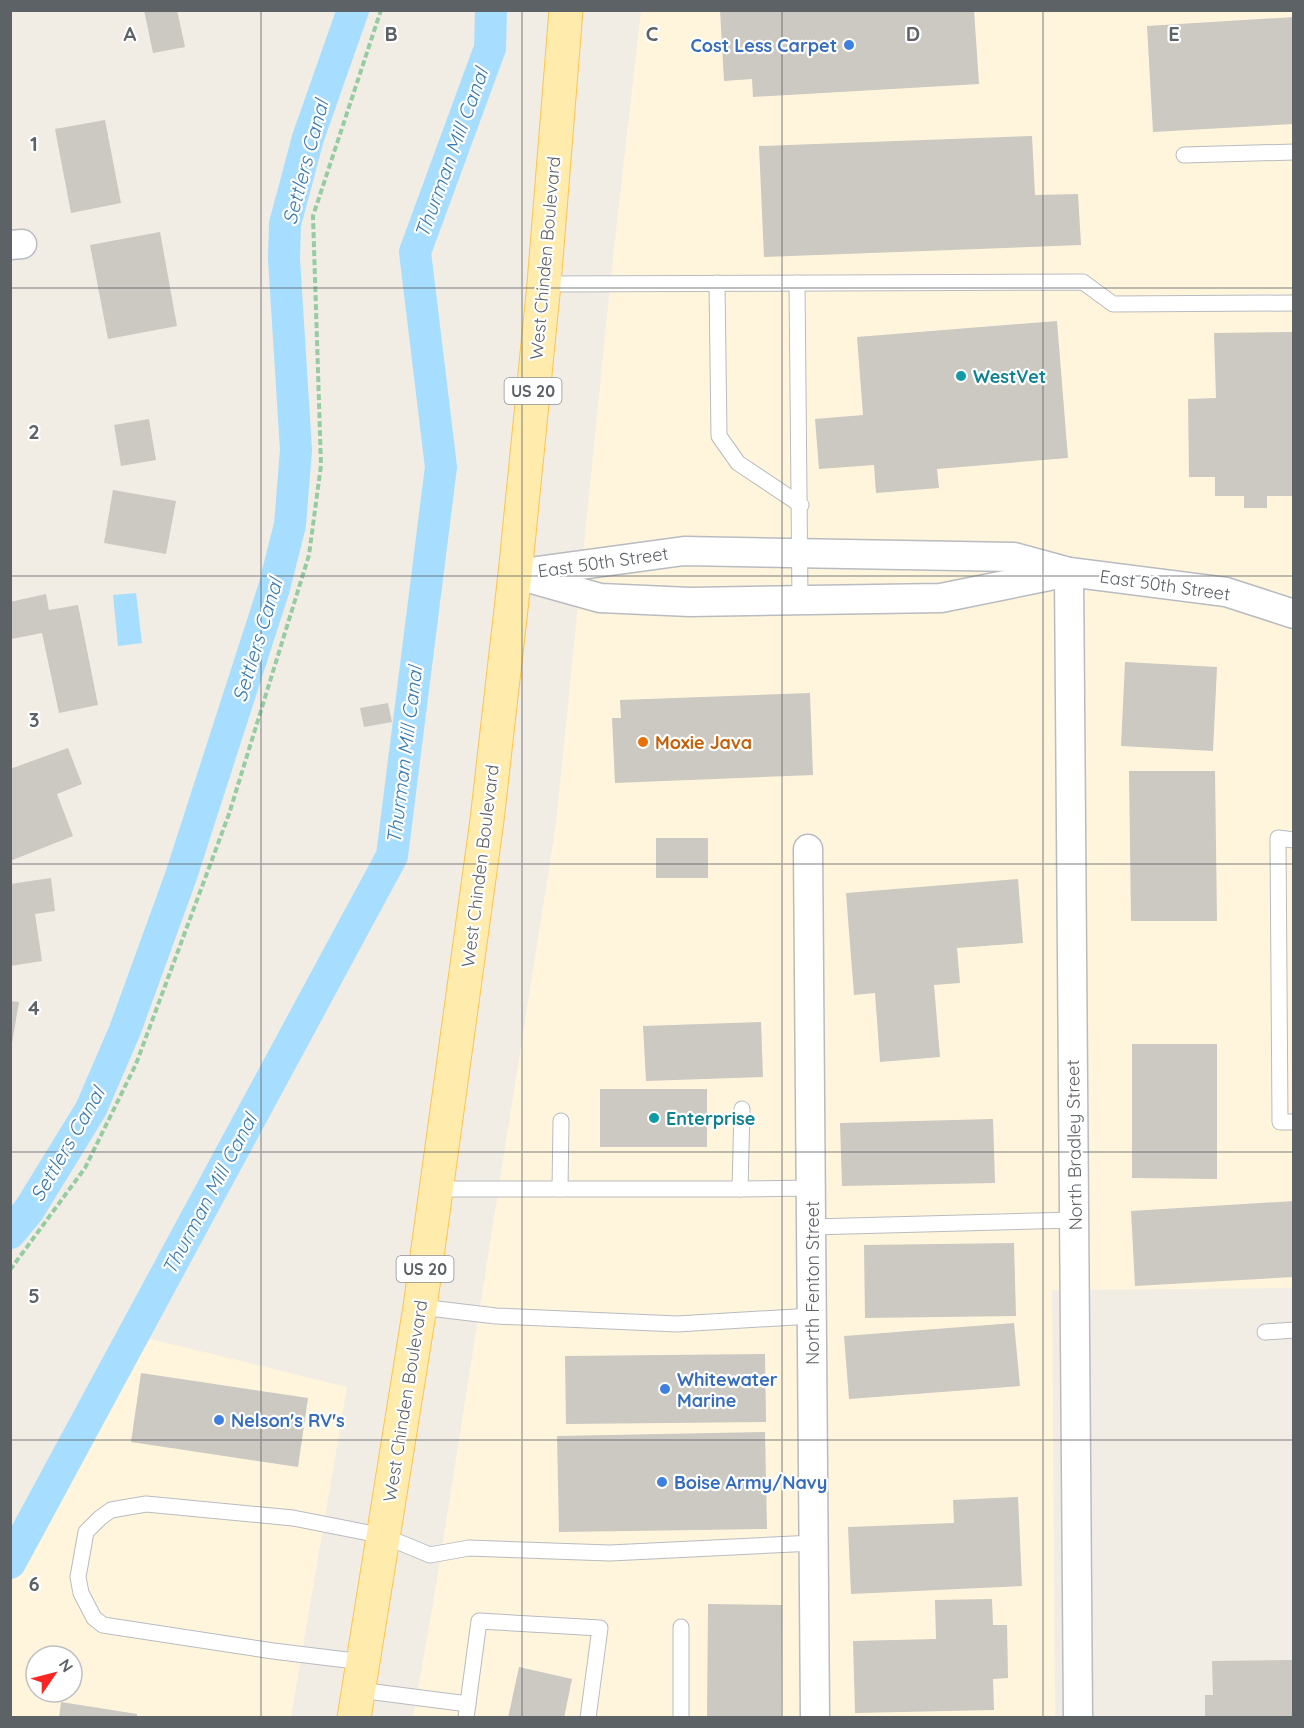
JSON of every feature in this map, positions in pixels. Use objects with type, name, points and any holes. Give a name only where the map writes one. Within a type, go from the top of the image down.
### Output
[{"type":"main road","name":"West Chinden Boulevard","points":[[359,1690],[420,1307],[487,820],[515,574],[544,284],[566,10]]},
{"type":"street","name":"East 50th Street","points":[[515,574],[684,551],[1014,557],[1069,572],[1226,592],[1293,614]]},
{"type":"street","name":"East 50th Street","points":[[515,574],[600,598],[690,602],[941,598],[1069,572]]},
{"type":"street","name":"North Bradley Street","points":[[1069,572],[1078,1718]]},
{"type":"street","name":"North Fenton Street","points":[[808,849],[815,1718]]},
{"type":"lane","points":[[1184,155],[1293,152]]},
{"type":"lane","points":[[544,284],[1083,282],[1113,304],[1293,303]]},
{"type":"lane","points":[[717,283],[719,436],[738,463],[801,505]]},
{"type":"lane","points":[[797,283],[801,505],[800,600]]},
{"type":"lane","points":[[1293,840],[1278,838],[1280,1122],[1293,1122]]},
{"type":"lane","points":[[740,1189],[742,1109]]},
{"type":"lane","points":[[560,1189],[561,1121]]},
{"type":"lane","points":[[436,1189],[811,1188]]},
{"type":"lane","points":[[811,1227],[1074,1220]]},
{"type":"lane","points":[[420,1307],[496,1316],[677,1324],[812,1316]]},
{"type":"lane","points":[[1265,1332],[1293,1330]]},
{"type":"lane","points":[[588,1718],[600,1628],[479,1621],[467,1711],[359,1690],[273,1651],[102,1625],[87,1607],[78,1577],[86,1532],[111,1510],[146,1504],[293,1518],[384,1536],[430,1555],[469,1548],[610,1553],[814,1543]]},
{"type":"lane","points":[[681,1627],[681,1718]]},
{"type":"path","points":[[10,1270],[85,1168],[136,1064],[229,814],[309,555],[321,465],[313,216],[381,10]]},
{"type":"shaded area","points":[[641,11],[1293,11],[1293,1288],[1052,1290],[1055,1717],[413,1718],[436,1586],[556,824],[613,257]]},
{"type":"shaded area","points":[[126,1333],[347,1387],[291,1717],[11,1718],[11,1545]]},
{"type":"water","points":[[136,593],[142,643],[118,646],[113,595]]},
{"type":"building","points":[[144,10],[177,10],[185,47],[153,53]]},
{"type":"building","name":"Cost Less Carpet","points":[[720,10],[974,10],[979,84],[753,97],[752,79],[724,81]]},
{"type":"building","points":[[1294,17],[1294,124],[1153,132],[1147,26]]},
{"type":"building","points":[[105,120],[121,203],[71,213],[55,129]]},
{"type":"building","points":[[1032,136],[1035,195],[1078,194],[1081,245],[764,257],[759,146]]},
{"type":"building","points":[[160,232],[177,326],[108,339],[90,245]]},
{"type":"building","name":"WestVet","points":[[1057,321],[1068,458],[937,469],[939,488],[876,493],[874,465],[819,469],[815,419],[863,415],[857,337]]},
{"type":"building","points":[[1294,332],[1294,496],[1267,496],[1267,508],[1244,508],[1244,496],[1215,496],[1215,477],[1189,477],[1188,399],[1216,398],[1214,333]]},
{"type":"building","points":[[149,419],[156,460],[121,466],[114,425]]},
{"type":"building","points":[[113,490],[176,501],[166,554],[104,543]]},
{"type":"building","points":[[46,594],[49,610],[78,605],[98,705],[59,713],[42,633],[11,639],[10,602]]},
{"type":"building","points":[[1125,662],[1217,667],[1213,751],[1121,746]]},
{"type":"building","points":[[810,693],[813,775],[615,783],[612,718],[621,718],[620,700]]},
{"type":"building","points":[[388,703],[392,722],[364,727],[360,708]]},
{"type":"building","points":[[68,748],[82,784],[57,794],[73,836],[10,861],[10,769]]},
{"type":"building","points":[[1129,771],[1215,771],[1217,921],[1131,921]]},
{"type":"building","points":[[656,838],[708,838],[708,878],[656,878]]},
{"type":"building","points":[[51,878],[55,911],[35,914],[42,961],[10,966],[10,884]]},
{"type":"building","points":[[1018,879],[1023,943],[957,948],[960,983],[934,985],[940,1057],[880,1062],[875,993],[854,995],[846,893]]},
{"type":"building","points":[[10,1001],[19,1002],[12,1043],[10,1043]]},
{"type":"building","points":[[761,1022],[763,1077],[646,1081],[643,1026]]},
{"type":"building","points":[[1132,1044],[1217,1044],[1217,1179],[1132,1178]]},
{"type":"building","name":"Enterprise","points":[[600,1089],[707,1089],[707,1147],[600,1147]]},
{"type":"building","points":[[993,1119],[995,1183],[842,1186],[840,1123]]},
{"type":"building","points":[[1294,1201],[1294,1277],[1135,1286],[1131,1211]]},
{"type":"building","points":[[1014,1243],[1016,1316],[865,1318],[864,1245]]},
{"type":"building","points":[[1014,1323],[1020,1386],[849,1399],[844,1336]]},
{"type":"building","name":"Whitewater Marine","points":[[765,1354],[766,1422],[566,1424],[565,1356]]},
{"type":"building","name":"Nelson's RV's","points":[[141,1373],[308,1398],[298,1467],[131,1442]]},
{"type":"building","name":"Boise Army/Navy","points":[[765,1432],[767,1529],[559,1532],[557,1436]]},
{"type":"building","points":[[1018,1497],[1022,1586],[851,1594],[848,1527],[954,1523],[953,1500]]},
{"type":"building","points":[[992,1599],[993,1625],[1007,1625],[1008,1678],[993,1679],[994,1710],[855,1713],[853,1641],[936,1639],[935,1600]]},
{"type":"building","points":[[708,1604],[782,1605],[781,1718],[707,1718]]},
{"type":"building","points":[[1294,1660],[1294,1718],[1205,1718],[1205,1695],[1213,1695],[1212,1661]]},
{"type":"building","points":[[519,1667],[572,1679],[564,1718],[508,1718]]},
{"type":"building","points":[[61,1704],[137,1714],[137,1718],[59,1718]]},
{"type":"waterway","name":"Settlers Canal","points":[[10,1233],[29,1210],[91,1109],[125,1030],[181,876],[274,588],[290,525],[296,450],[284,259],[285,224],[308,138],[353,10]]},
{"type":"waterway","name":"Thurman Mill Canal","points":[[10,1563],[392,856],[441,467],[415,252],[490,48],[491,10]]},
{"type":"place","name":"Cost Less Carpet","points":[[849,45]]},
{"type":"place","name":"WestVet","points":[[961,376]]},
{"type":"place","name":"Moxie Java","points":[[643,742]]},
{"type":"place","name":"Enterprise","points":[[654,1118]]},
{"type":"place","name":"Whitewater Marine","points":[[665,1389]]},
{"type":"place","name":"Nelson's RV's","points":[[219,1420]]},
{"type":"place","name":"Boise Army/Navy","points":[[662,1482]]}]
